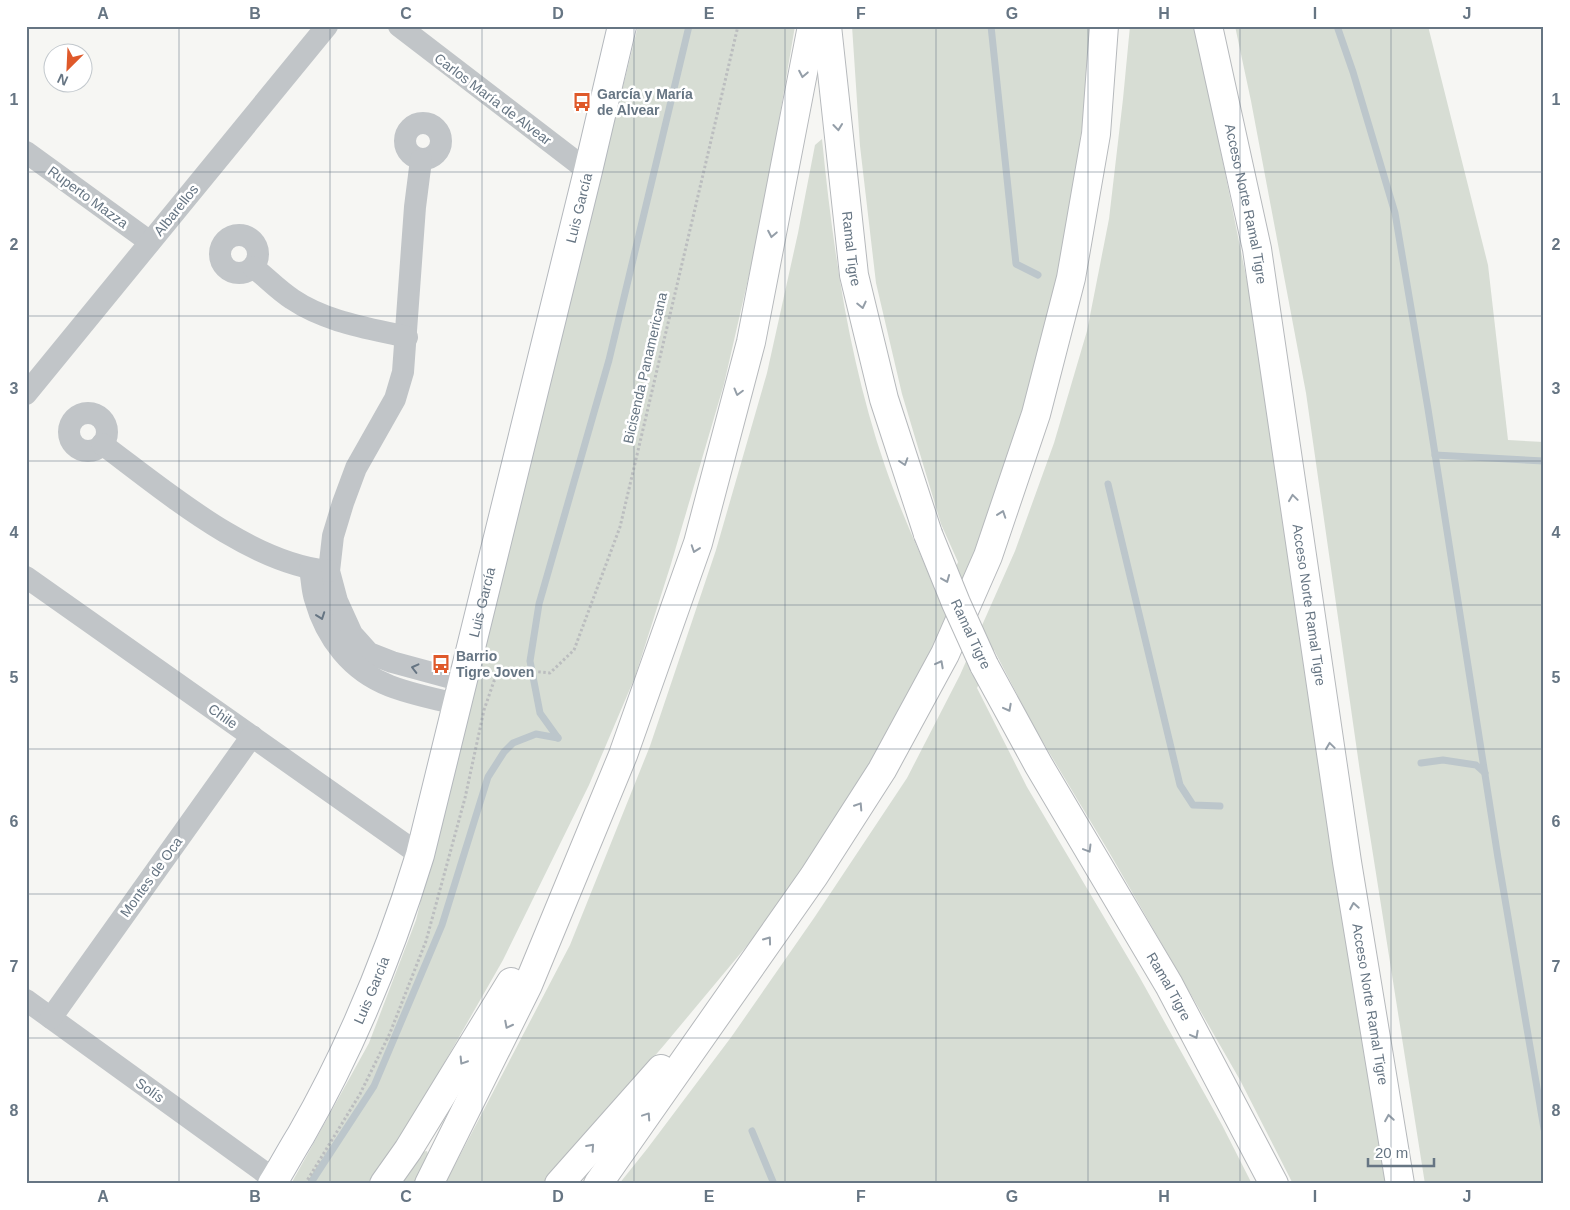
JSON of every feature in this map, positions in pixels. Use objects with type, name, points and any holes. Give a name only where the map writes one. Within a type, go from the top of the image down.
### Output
[{"type":"main road","name":"Luis García","points":[[273,1182],[318,1104],[354,1034],[386,957],[420,855],[622,26]]},
{"type":"main road","points":[[428,1184],[463,1118],[528,985],[623,755],[698,543],[751,342],[812,26]]},
{"type":"main road","name":"Ramal Tigre","points":[[827,26],[854,275],[884,399],[928,534],[984,665],[1038,764],[1169,985],[1274,1184]]},
{"type":"main road","points":[[598,1184],[814,876],[882,770],[945,654],[988,556],[1036,414],[1071,278],[1096,134],[1104,26]]},
{"type":"main road","name":"Acceso Norte Ramal Tigre","points":[[1208,26],[1257,249],[1347,862],[1400,1184]]},
{"type":"main road","points":[[384,1184],[408,1150],[503,995],[576,868]]},
{"type":"main road","points":[[559,1184],[740,980]]},
{"type":"street","name":"Albarellos","points":[[26,394],[327,26]]},
{"type":"street","name":"Carlos María de Alvear","points":[[399,26],[588,171]]},
{"type":"street","name":"Ruperto Mazza","points":[[26,152],[150,242]]},
{"type":"street","points":[[320,570],[356,468],[395,399],[403,372],[415,207],[421,160]]},
{"type":"street","points":[[253,266],[292,299],[313,311],[342,322],[407,337]]},
{"type":"street","points":[[102,444],[203,518],[245,543],[278,557],[320,570],[352,634],[369,653],[460,692]]},
{"type":"street","name":"Chile","points":[[26,577],[420,855]]},
{"type":"street","name":"Montes de Oca","points":[[51,1018],[252,736]]},
{"type":"street","name":"Solís","points":[[26,1000],[273,1182]]},
{"type":"path","name":"Bicisenda Panamericana","points":[[521,670],[550,673],[574,650],[620,527],[738,26]]},
{"type":"shaded area","points":[[638,26],[795,26],[763,214],[724,384],[671,564],[635,677],[589,785],[503,960],[373,1184],[291,1184],[369,1043],[416,920]]},
{"type":"shaded area","points":[[852,26],[1090,26],[1086,99],[1063,261],[1035,377],[996,503],[947,629],[861,783],[780,906],[665,1044],[544,1184],[445,1184],[570,945],[650,746],[716,550],[767,373],[815,145],[822,139],[831,222],[844,305],[872,426],[891,484],[942,603],[958,562],[941,524],[902,394],[876,283],[860,146]]},
{"type":"shaded area","points":[[1130,26],[1194,26],[1203,64],[1264,365],[1388,1184],[1293,1184],[1240,1080],[1109,852],[1035,729],[994,650],[977,688],[1027,787],[1140,978],[1222,1125],[1252,1184],[619,1184],[732,1036],[814,918],[907,778],[960,675],[1015,551],[1054,443],[1087,331],[1109,219]]},
{"type":"shaded area","points":[[1235,26],[1428,26],[1488,265],[1508,440],[1544,442],[1544,1184],[1425,1184],[1360,772],[1306,393]]},
{"type":"shaded area","points":[[427,1151],[430,1161],[418,1184],[396,1184],[416,1153]]},
{"type":"waterway","points":[[558,738],[540,713],[530,661],[539,604],[609,360],[689,26]]},
{"type":"waterway","points":[[991,26],[1016,264],[1038,275]]},
{"type":"waterway","points":[[1337,26],[1353,72],[1395,213],[1428,409],[1498,858],[1544,1129]]},
{"type":"waterway","points":[[1435,455],[1544,461]]},
{"type":"waterway","points":[[1108,484],[1180,785],[1193,805],[1220,806]]},
{"type":"waterway","points":[[310,1184],[374,1086],[442,925],[488,777],[504,752],[513,743],[536,734],[558,738]]},
{"type":"waterway","points":[[1421,763],[1443,760],[1476,765],[1485,773]]},
{"type":"waterway","points":[[752,1131],[774,1184]]},
{"type":"place","name":"García y María de Alvear","points":[[582,102]]},
{"type":"place","name":"Barrio Tigre Joven","points":[[441,664]]}]
